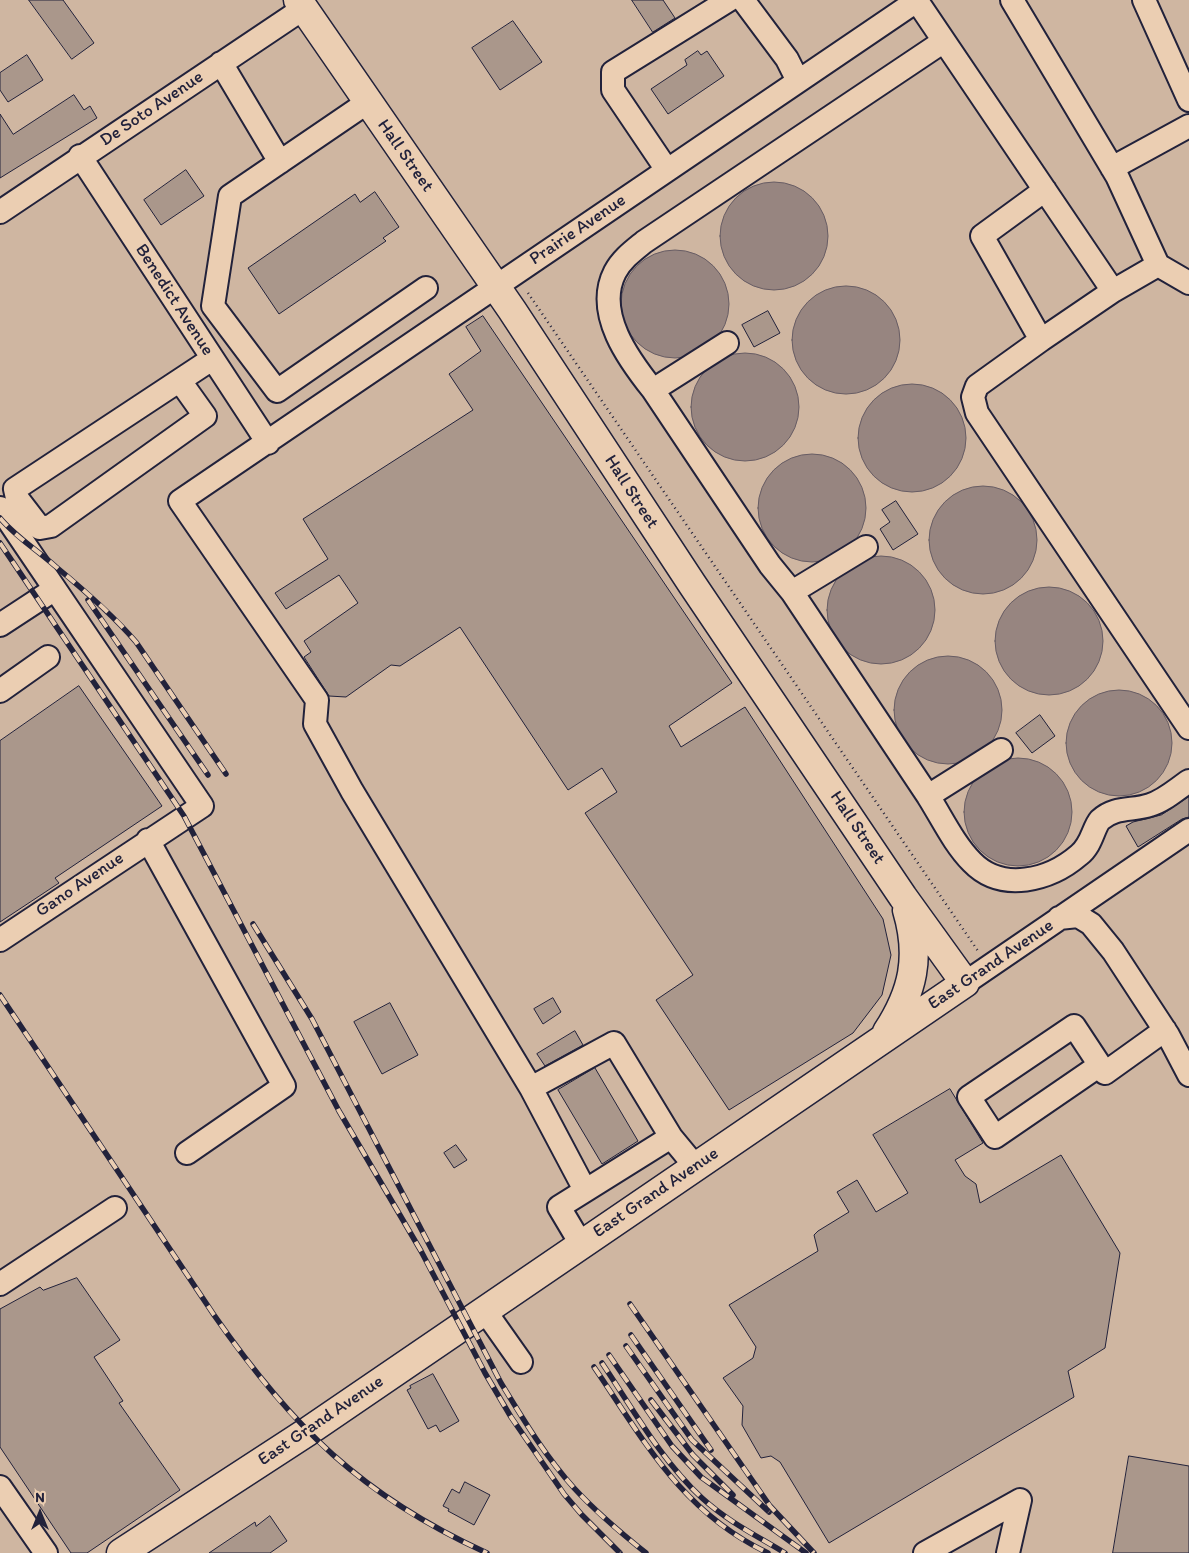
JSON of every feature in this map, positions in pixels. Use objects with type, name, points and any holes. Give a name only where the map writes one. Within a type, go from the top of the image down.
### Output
[{"type":"main road","name":"Hall Street","points":[[301,4],[495,285],[692,584],[903,896],[965,983]]},
{"type":"main road","points":[[885,1036],[906,999],[914,963],[915,944],[903,896]]},
{"type":"main road","name":"East Grand Avenue","points":[[131,1550],[965,983]]},
{"type":"street","points":[[667,170],[613,90],[613,72],[729,0]]},
{"type":"street","points":[[743,0],[787,59],[798,81]]},
{"type":"street","points":[[917,0],[1113,291]]},
{"type":"street","name":"Prairie Avenue","points":[[531,1088],[352,791],[315,724],[317,700],[180,501],[268,443],[495,285],[917,0]]},
{"type":"street","points":[[1012,0],[1112,168],[1158,265],[1189,283]]},
{"type":"street","points":[[1144,0],[1189,100]]},
{"type":"street","name":"De Soto Avenue","points":[[0,212],[80,156],[221,63],[301,4]]},
{"type":"street","points":[[944,41],[644,242],[625,258],[614,273],[610,291],[610,313],[616,333],[638,371],[654,390],[770,565],[792,592],[972,862],[985,872],[1005,880],[1016,881],[1047,875],[1080,855],[1092,840],[1099,821],[1115,810],[1151,805],[1189,782]]},
{"type":"street","points":[[221,63],[280,162]]},
{"type":"street","points":[[368,102],[230,196],[213,306],[277,391],[426,288]]},
{"type":"street","points":[[1112,168],[1189,126]]},
{"type":"street","name":"Benedict Avenue","points":[[80,156],[268,443]]},
{"type":"street","points":[[1040,340],[982,236],[1045,190]]},
{"type":"street","points":[[1158,265],[1113,291],[1040,340],[976,386],[973,396],[976,413],[1189,728]]},
{"type":"street","points":[[654,390],[727,343]]},
{"type":"street","points":[[180,381],[205,416],[51,526],[40,528],[17,498],[15,489],[212,359]]},
{"type":"street","points":[[0,508],[55,589],[0,625]]},
{"type":"street","points":[[792,592],[866,546]]},
{"type":"street","name":"Gano Avenue","points":[[0,940],[154,836],[202,806],[55,589]]},
{"type":"street","points":[[0,691],[48,657]]},
{"type":"street","points":[[928,796],[1000,750]]},
{"type":"street","name":"East Grand Avenue","points":[[965,983],[1189,830]]},
{"type":"street","points":[[154,836],[284,1086],[186,1153]]},
{"type":"street","points":[[1059,918],[1078,916],[1091,924],[1114,951],[1165,1030],[1187,1069]]},
{"type":"street","points":[[1100,1065],[995,1136],[969,1097],[1074,1026],[1100,1065],[1105,1073],[1165,1030]]},
{"type":"street","points":[[585,1190],[531,1088],[614,1043],[671,1137],[695,1166]]},
{"type":"street","points":[[581,1244],[559,1207],[671,1137]]},
{"type":"street","points":[[0,1284],[115,1208]]},
{"type":"street","points":[[485,1311],[521,1362]]},
{"type":"street","points":[[4,1500],[44,1552]]},
{"type":"street","points":[[925,1553],[1020,1500],[1008,1553]]},
{"type":"path","points":[[530,296],[976,949]]},
{"type":"shaded area","points":[[0,0],[1189,0],[1189,1553],[0,1553]]},
{"type":"shaded area","points":[[774,182],[795,186],[812,198],[824,215],[828,236],[824,257],[812,274],[795,286],[774,290],[753,286],[736,274],[724,257],[720,236],[724,215],[736,198],[753,186]]},
{"type":"shaded area","points":[[675,250],[696,254],[713,266],[725,283],[729,304],[725,325],[713,342],[696,354],[675,358],[654,354],[637,342],[625,325],[621,304],[625,283],[637,266],[654,254]]},
{"type":"shaded area","points":[[846,286],[867,290],[884,302],[896,319],[900,340],[896,361],[884,378],[867,390],[846,394],[825,390],[808,378],[796,361],[792,340],[796,319],[808,302],[825,290]]},
{"type":"shaded area","points":[[745,353],[766,357],[783,369],[795,386],[799,407],[795,428],[783,445],[766,457],[745,461],[724,457],[707,445],[695,428],[691,407],[695,386],[707,369],[724,357]]},
{"type":"shaded area","points":[[912,384],[933,388],[950,400],[962,417],[966,438],[962,459],[950,476],[933,488],[912,492],[891,488],[874,476],[862,459],[858,438],[862,417],[874,400],[891,388]]},
{"type":"shaded area","points":[[812,454],[833,458],[850,470],[862,487],[866,508],[862,529],[850,546],[833,558],[812,562],[791,558],[774,546],[762,529],[758,508],[762,487],[774,470],[791,458]]},
{"type":"shaded area","points":[[983,486],[1004,490],[1021,502],[1033,519],[1037,540],[1033,561],[1021,578],[1004,590],[983,594],[962,590],[945,578],[933,561],[929,540],[933,519],[945,502],[962,490]]},
{"type":"shaded area","points":[[881,556],[902,560],[919,572],[931,589],[935,610],[931,631],[919,648],[902,660],[881,664],[860,660],[843,648],[831,631],[827,610],[831,589],[843,572],[860,560]]},
{"type":"shaded area","points":[[1049,587],[1070,591],[1087,603],[1099,620],[1103,641],[1099,662],[1087,679],[1070,691],[1049,695],[1028,691],[1011,679],[999,662],[995,641],[999,620],[1011,603],[1028,591]]},
{"type":"shaded area","points":[[948,656],[969,660],[986,672],[998,689],[1002,710],[998,731],[986,748],[969,760],[948,764],[927,760],[910,748],[898,731],[894,710],[898,689],[910,672],[927,660]]},
{"type":"shaded area","points":[[1119,690],[1139,694],[1156,706],[1168,723],[1172,743],[1168,763],[1156,780],[1139,792],[1119,796],[1099,792],[1082,780],[1070,763],[1066,743],[1070,723],[1082,706],[1099,694]]},
{"type":"shaded area","points":[[1018,758],[1039,762],[1056,774],[1068,791],[1072,812],[1068,833],[1056,850],[1039,862],[1018,866],[997,862],[980,850],[968,833],[964,812],[968,791],[980,774],[997,762]]},
{"type":"building","points":[[29,0],[63,0],[94,43],[72,59]]},
{"type":"building","points":[[632,0],[663,0],[675,18],[653,32]]},
{"type":"building","points":[[513,21],[542,62],[500,90],[472,48]]},
{"type":"building","points":[[698,51],[701,55],[707,51],[724,76],[668,114],[651,89],[687,65],[685,60]]},
{"type":"building","points":[[27,55],[43,80],[8,102],[0,90],[0,73]]},
{"type":"building","points":[[74,95],[84,110],[90,106],[97,118],[0,178],[0,114],[13,134]]},
{"type":"building","points":[[186,170],[204,196],[161,225],[144,200]]},
{"type":"building","points":[[375,192],[399,227],[383,238],[386,241],[279,314],[248,268],[355,194],[360,202]]},
{"type":"building","points":[[768,311],[780,333],[754,347],[742,325]]},
{"type":"building","points":[[483,316],[732,683],[669,726],[681,747],[745,707],[883,919],[891,955],[882,995],[853,1033],[729,1110],[656,1000],[693,975],[585,813],[617,792],[602,768],[568,790],[460,627],[400,666],[391,665],[346,697],[329,696],[304,657],[311,652],[304,641],[358,603],[339,575],[286,609],[275,593],[328,559],[303,519],[473,410],[449,374],[481,351],[466,327]]},
{"type":"building","points":[[896,501],[918,534],[893,550],[880,529],[890,522],[882,510]]},
{"type":"building","points":[[79,686],[162,806],[55,878],[59,883],[0,922],[0,741]]},
{"type":"building","points":[[1040,715],[1055,736],[1032,753],[1016,733]]},
{"type":"building","points":[[1189,797],[1189,817],[1182,819],[1138,847],[1126,826],[1133,822],[1161,815]]},
{"type":"building","points":[[553,998],[561,1012],[543,1024],[534,1009]]},
{"type":"building","points":[[390,1003],[418,1055],[382,1074],[354,1022]]},
{"type":"building","points":[[575,1031],[583,1045],[545,1066],[537,1054]]},
{"type":"building","points":[[595,1068],[638,1141],[602,1164],[558,1090]]},
{"type":"building","points":[[950,1089],[983,1143],[955,1160],[965,1176],[976,1184],[980,1203],[1061,1155],[1120,1253],[1105,1348],[1068,1371],[1074,1397],[829,1543],[780,1462],[771,1456],[761,1458],[742,1425],[743,1406],[723,1378],[753,1358],[756,1347],[729,1305],[818,1251],[814,1235],[849,1212],[837,1192],[857,1180],[876,1212],[908,1193],[873,1135]]},
{"type":"building","points":[[456,1145],[467,1160],[454,1168],[444,1153]]},
{"type":"building","points":[[77,1278],[120,1340],[94,1357],[123,1401],[119,1403],[180,1490],[87,1553],[71,1553],[0,1447],[0,1309],[40,1287],[43,1290]]},
{"type":"building","points":[[433,1374],[459,1421],[440,1432],[436,1425],[428,1429],[407,1390],[411,1388],[410,1386]]},
{"type":"building","points":[[1129,1456],[1189,1466],[1189,1553],[1113,1553]]},
{"type":"building","points":[[465,1482],[490,1495],[474,1525],[448,1511],[449,1509],[443,1506],[452,1489],[459,1493]]},
{"type":"building","points":[[270,1516],[287,1541],[270,1553],[209,1553],[255,1522],[256,1526]]},
{"type":"railway","points":[[0,518],[97,602],[136,642],[226,774]]},
{"type":"railway","points":[[0,543],[184,816],[339,1111],[421,1251],[485,1373],[511,1417],[564,1494],[620,1553]]},
{"type":"railway","points":[[88,600],[208,775]]},
{"type":"railway","points":[[253,924],[312,1019],[501,1383],[563,1476],[609,1522],[646,1553]]},
{"type":"railway","points":[[0,995],[214,1315],[272,1391],[333,1455],[366,1482],[403,1508],[487,1553]]},
{"type":"railway","points":[[630,1304],[770,1506],[814,1553]]},
{"type":"railway","points":[[631,1335],[711,1450]]},
{"type":"railway","points":[[626,1346],[692,1440],[769,1512]]},
{"type":"railway","points":[[609,1355],[672,1446],[701,1477],[806,1553]]},
{"type":"railway","points":[[602,1363],[648,1434],[687,1483],[722,1514],[785,1553]]},
{"type":"railway","points":[[594,1367],[649,1448],[689,1496],[712,1517],[738,1536],[768,1553]]},
{"type":"railway","points":[[651,1400],[693,1455],[733,1495]]}]
